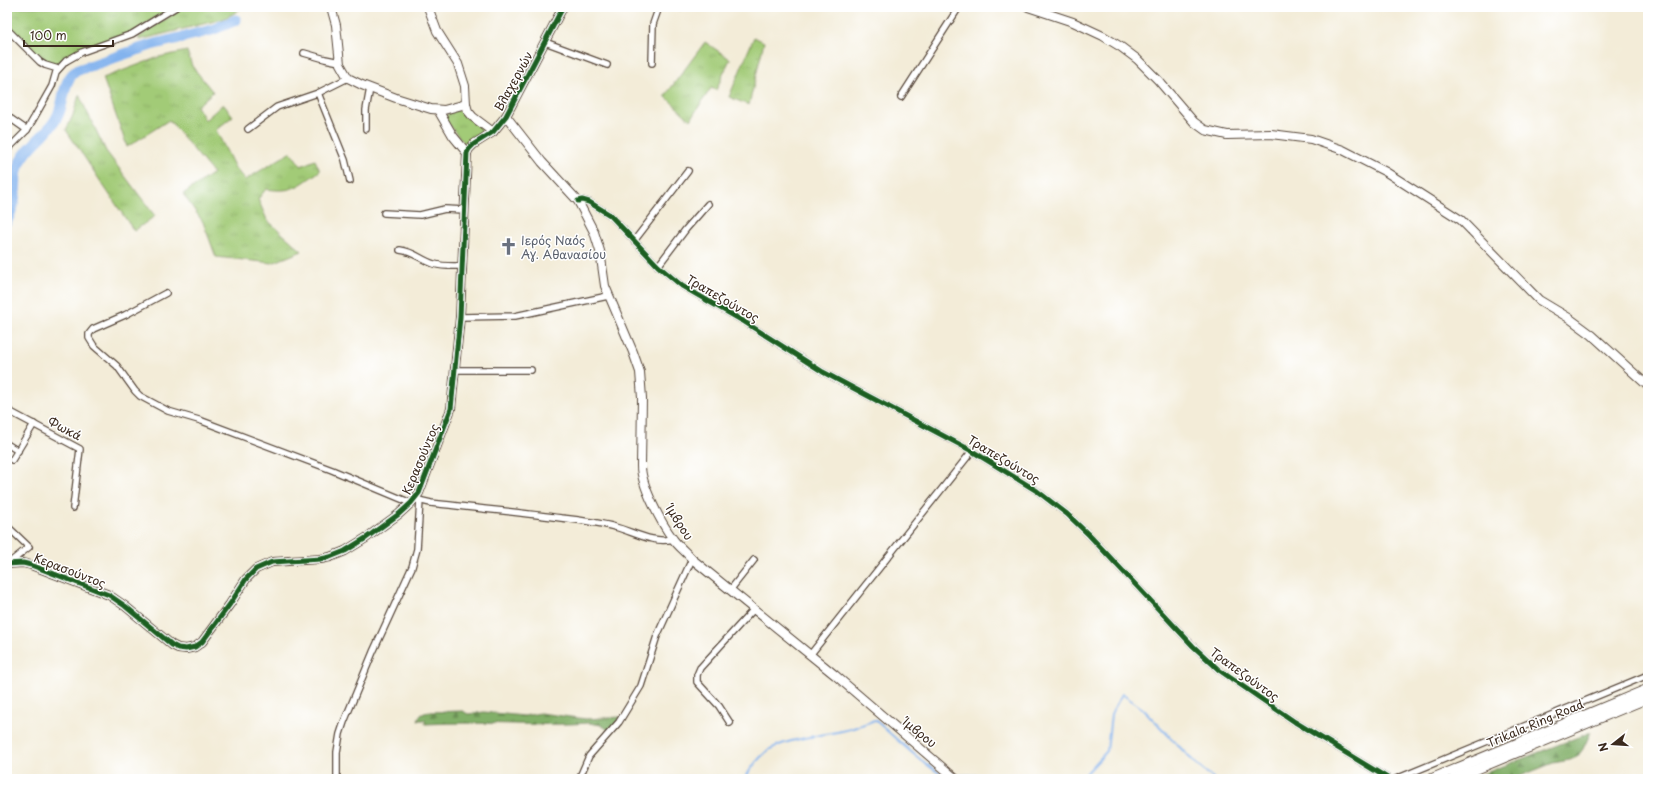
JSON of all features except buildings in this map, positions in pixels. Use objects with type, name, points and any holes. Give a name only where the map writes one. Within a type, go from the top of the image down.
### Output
[{"type":"main road","name":"Trikala Ring Road","points":[[1431,779],[1648,689]]},
{"type":"main road","name":"Trikala Ring Road","points":[[1453,779],[1648,698]]},
{"type":"street","points":[[7,150],[27,130],[42,106],[58,69],[62,64],[74,56],[132,34],[176,7]]},
{"type":"street","points":[[331,7],[336,25],[340,62],[342,70],[348,78],[410,103],[438,110],[466,104]]},
{"type":"street","points":[[428,7],[437,31],[458,64],[465,86],[468,111],[473,117],[493,132]]},
{"type":"street","name":"Βλαχερνών","points":[[467,153],[474,144],[493,132],[506,116],[563,7]]},
{"type":"street","points":[[652,63],[653,24],[659,7]]},
{"type":"street","points":[[901,97],[959,7]]},
{"type":"street","points":[[1028,7],[1063,19],[1103,36],[1129,53],[1163,85],[1190,119],[1205,130],[1227,135],[1272,134],[1311,139],[1370,162],[1402,181],[1461,220],[1539,300],[1569,318],[1592,335],[1648,386]]},
{"type":"street","points":[[7,29],[40,62],[58,69]]},
{"type":"street","points":[[545,42],[607,65]]},
{"type":"street","points":[[304,53],[340,62]]},
{"type":"street","points":[[248,129],[277,107],[318,93],[348,78]]},
{"type":"street","points":[[366,129],[366,110],[370,88]]},
{"type":"street","points":[[318,93],[345,160],[350,181]]},
{"type":"street","points":[[438,110],[453,136],[467,153]]},
{"type":"street","points":[[7,116],[27,130]]},
{"type":"street","points":[[506,116],[542,162],[578,201]]},
{"type":"street","name":"Κερασούντος","points":[[8,564],[23,563],[31,565],[109,595],[125,606],[169,643],[178,648],[186,649],[195,647],[205,639],[246,579],[256,569],[272,562],[321,559],[337,554],[366,538],[415,501],[451,409],[460,317],[467,153]]},
{"type":"street","points":[[634,241],[688,171]]},
{"type":"street","name":"Τραπεζούντος","points":[[578,201],[586,201],[604,210],[615,219],[658,266],[682,286],[743,321],[814,368],[972,451],[1020,479],[1074,521],[1121,568],[1193,646],[1219,670],[1295,722],[1389,779]]},
{"type":"street","name":"Ίμβρου","points":[[578,201],[597,240],[602,276],[608,296],[633,352],[640,372],[642,387],[642,477],[660,517],[673,539],[692,559],[731,589],[949,771],[956,779]]},
{"type":"street","points":[[658,266],[686,229],[708,204]]},
{"type":"street","points":[[384,213],[420,215],[440,210],[465,210]]},
{"type":"street","points":[[400,250],[413,252],[436,265],[463,266]]},
{"type":"street","points":[[166,293],[125,315],[93,329],[89,334],[89,338],[94,346],[117,366],[140,396],[168,411],[202,421],[415,501],[584,521],[612,526],[656,541],[673,539]]},
{"type":"street","points":[[460,317],[515,316],[608,296]]},
{"type":"street","points":[[455,370],[531,370]]},
{"type":"street","name":"Φωκά","points":[[7,410],[80,449],[73,508]]},
{"type":"street","points":[[12,460],[34,424]]},
{"type":"street","points":[[7,444],[18,451]]},
{"type":"street","points":[[810,655],[972,451]]},
{"type":"street","points":[[337,779],[337,752],[344,722],[373,652],[404,588],[415,558],[415,501]]},
{"type":"street","points":[[7,526],[29,547],[8,564]]},
{"type":"street","points":[[579,779],[589,756],[619,722],[641,686],[646,675],[657,636],[692,559]]},
{"type":"street","points":[[731,589],[754,560]]},
{"type":"street","points":[[730,723],[719,706],[697,682],[696,675],[700,668],[754,609]]},
{"type":"street","points":[[1396,779],[1648,675]]},
{"type":"green space","points":[[7,7],[172,7],[135,31],[74,53],[54,65],[48,65],[34,55],[7,24]]},
{"type":"green space","points":[[184,7],[243,7],[223,19],[139,40],[139,37]]},
{"type":"green space","points":[[754,37],[764,42],[749,105],[729,97]]},
{"type":"green space","points":[[705,42],[730,59],[716,90],[711,88],[690,120],[665,96]]},
{"type":"green space","points":[[187,51],[192,66],[213,92],[197,106],[205,120],[223,104],[233,116],[216,130],[235,168],[245,180],[291,152],[301,166],[315,160],[320,171],[306,181],[290,189],[266,189],[258,199],[267,220],[302,251],[272,263],[216,257],[203,222],[183,194],[213,173],[169,120],[127,147],[103,78],[159,57]]},
{"type":"green space","points":[[79,95],[106,151],[155,216],[134,231],[66,130],[73,115]]},
{"type":"green space","points":[[458,110],[481,128],[482,134],[467,144],[464,143],[443,117],[453,111]]},
{"type":"green space","points":[[463,711],[468,714],[484,712],[524,716],[540,713],[586,719],[621,717],[610,731],[601,725],[589,723],[425,724],[425,720],[418,720],[420,715],[427,712]]},
{"type":"green space","points":[[1591,732],[1583,749],[1577,757],[1570,760],[1553,763],[1513,779],[1470,779]]},
{"type":"waterway","points":[[7,221],[14,201],[16,177],[21,160],[56,119],[66,85],[73,74],[78,70],[151,45],[212,30],[236,20]]},
{"type":"waterway","points":[[1081,779],[1107,751],[1111,714],[1122,694],[1143,709],[1196,764],[1214,779]]},
{"type":"waterway","points":[[745,779],[757,761],[766,752],[773,748],[804,738],[850,729],[875,720],[932,769],[948,777]]},
{"type":"waterway","points":[[956,776],[975,775],[993,779]]},
{"type":"cycle path","points":[[7,564],[23,563],[31,565],[109,595],[125,606],[172,645],[178,648],[186,649],[195,647],[202,642],[246,579],[256,569],[272,562],[321,559],[345,551],[366,538],[399,514],[411,503],[419,493],[451,409],[460,317],[467,153],[474,144],[493,132],[506,116],[563,7]]},
{"type":"cycle path","points":[[578,201],[582,200],[589,202],[610,215],[658,266],[682,286],[743,321],[823,372],[972,451],[1037,491],[1067,514],[1089,535],[1193,646],[1219,670],[1295,722],[1389,779]]},
{"type":"place","name":"Ιερός Ναός Αγ. Αθανασίου","points":[[508,247]]}]
